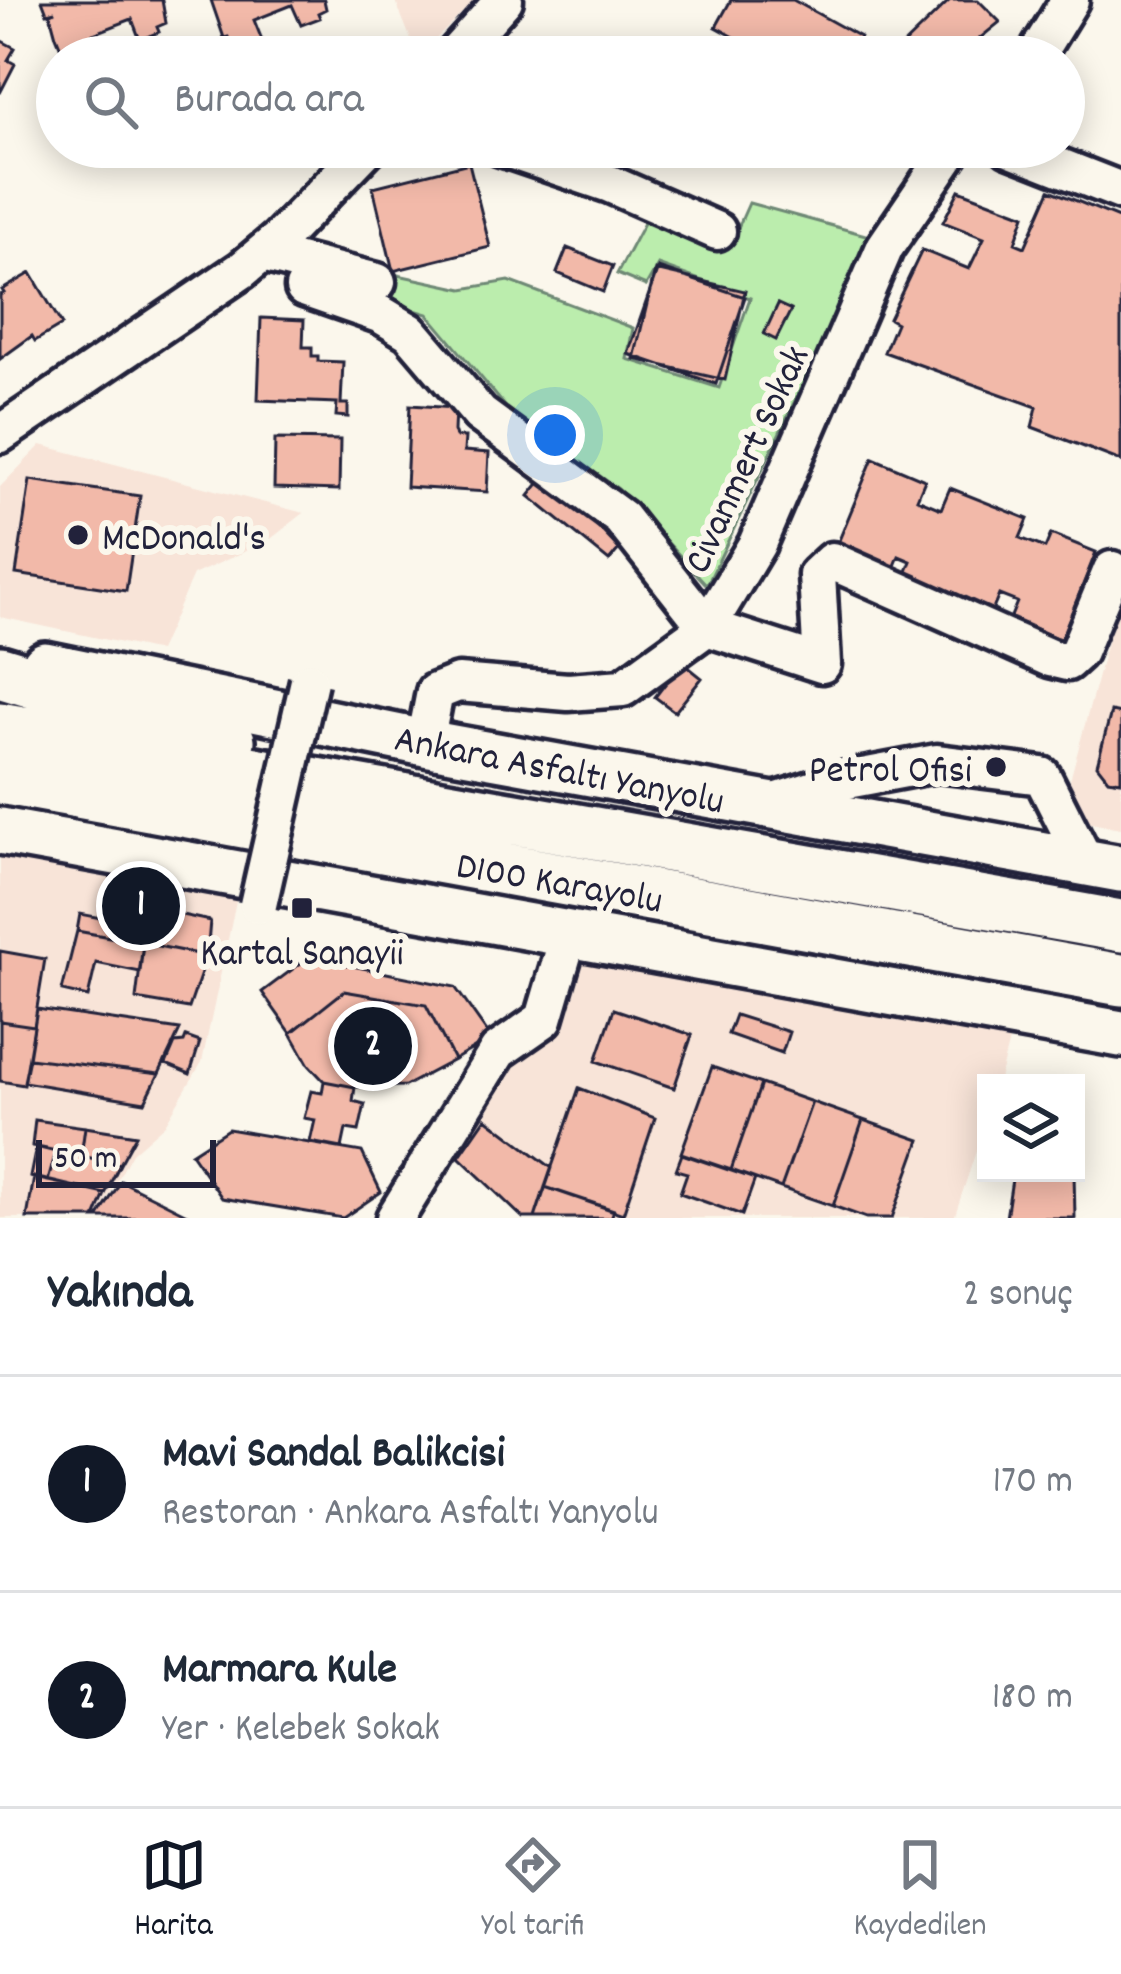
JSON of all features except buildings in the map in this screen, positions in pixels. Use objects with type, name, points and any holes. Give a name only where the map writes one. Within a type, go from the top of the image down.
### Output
[{"type":"highway","points":[[0,672],[466,812]]},
{"type":"highway","name":"D100 Karayolu","points":[[0,728],[1121,926]]},
{"type":"highway","name":"D100 Karayolu","points":[[0,778],[1121,980]]},
{"type":"main road","name":"Ankara Asfaltı Yanyolu","points":[[0,658],[425,743],[1103,866]]},
{"type":"main road","points":[[2,833],[1121,1034]]},
{"type":"street","points":[[472,36],[504,0]]},
{"type":"street","points":[[1048,36],[1070,0]]},
{"type":"street","points":[[0,434],[263,254],[347,168]]},
{"type":"street","points":[[543,168],[632,212],[717,231]]},
{"type":"street","name":"Civanmert Sokak","points":[[425,743],[435,692],[458,683],[568,692],[623,688],[707,627],[757,544],[886,247],[939,168]]},
{"type":"street","points":[[1064,168],[1121,190]]},
{"type":"street","points":[[263,254],[377,282]]},
{"type":"street","points":[[304,288],[382,315],[410,332],[481,414],[621,518],[707,627],[822,664],[817,575],[832,561],[1067,662],[1078,652],[1112,570]]},
{"type":"street","points":[[258,905],[309,681]]},
{"type":"street","points":[[766,805],[836,782],[938,763],[1042,776],[1103,866]]},
{"type":"street","points":[[395,1218],[498,1051],[544,1019],[569,934]]},
{"type":"shaded area","points":[[395,0],[475,0],[439,36],[410,36]]},
{"type":"shaded area","points":[[41,445],[304,513],[268,541],[193,575],[159,651],[0,617],[0,487]]},
{"type":"shaded area","points":[[1121,606],[1121,828],[1074,820],[1066,795]]},
{"type":"shaded area","points":[[0,853],[237,897],[202,1062],[165,1124],[132,1153],[97,1218],[0,1218]]},
{"type":"shaded area","points":[[581,951],[1009,1041],[1000,1074],[977,1074],[977,1148],[954,1218],[539,1218],[459,1137],[505,1066],[559,1028]]},
{"type":"green space","points":[[749,203],[873,237],[707,585],[618,489],[510,412],[428,314],[388,302],[398,275],[463,289],[509,281],[633,328],[627,359],[719,388],[750,298],[658,265],[646,286],[617,274],[645,221],[737,230]]},
{"type":"place","name":"McDonald's","points":[[78,535]]},
{"type":"place","name":"Petrol Ofisi","points":[[996,767]]},
{"type":"place","name":"Mavi Sandal Balikcisi","points":[[141,906]]},
{"type":"place","name":"Kartal Sanayii","points":[[302,908]]},
{"type":"place","name":"Marmara Kule","points":[[373,1046]]}]
